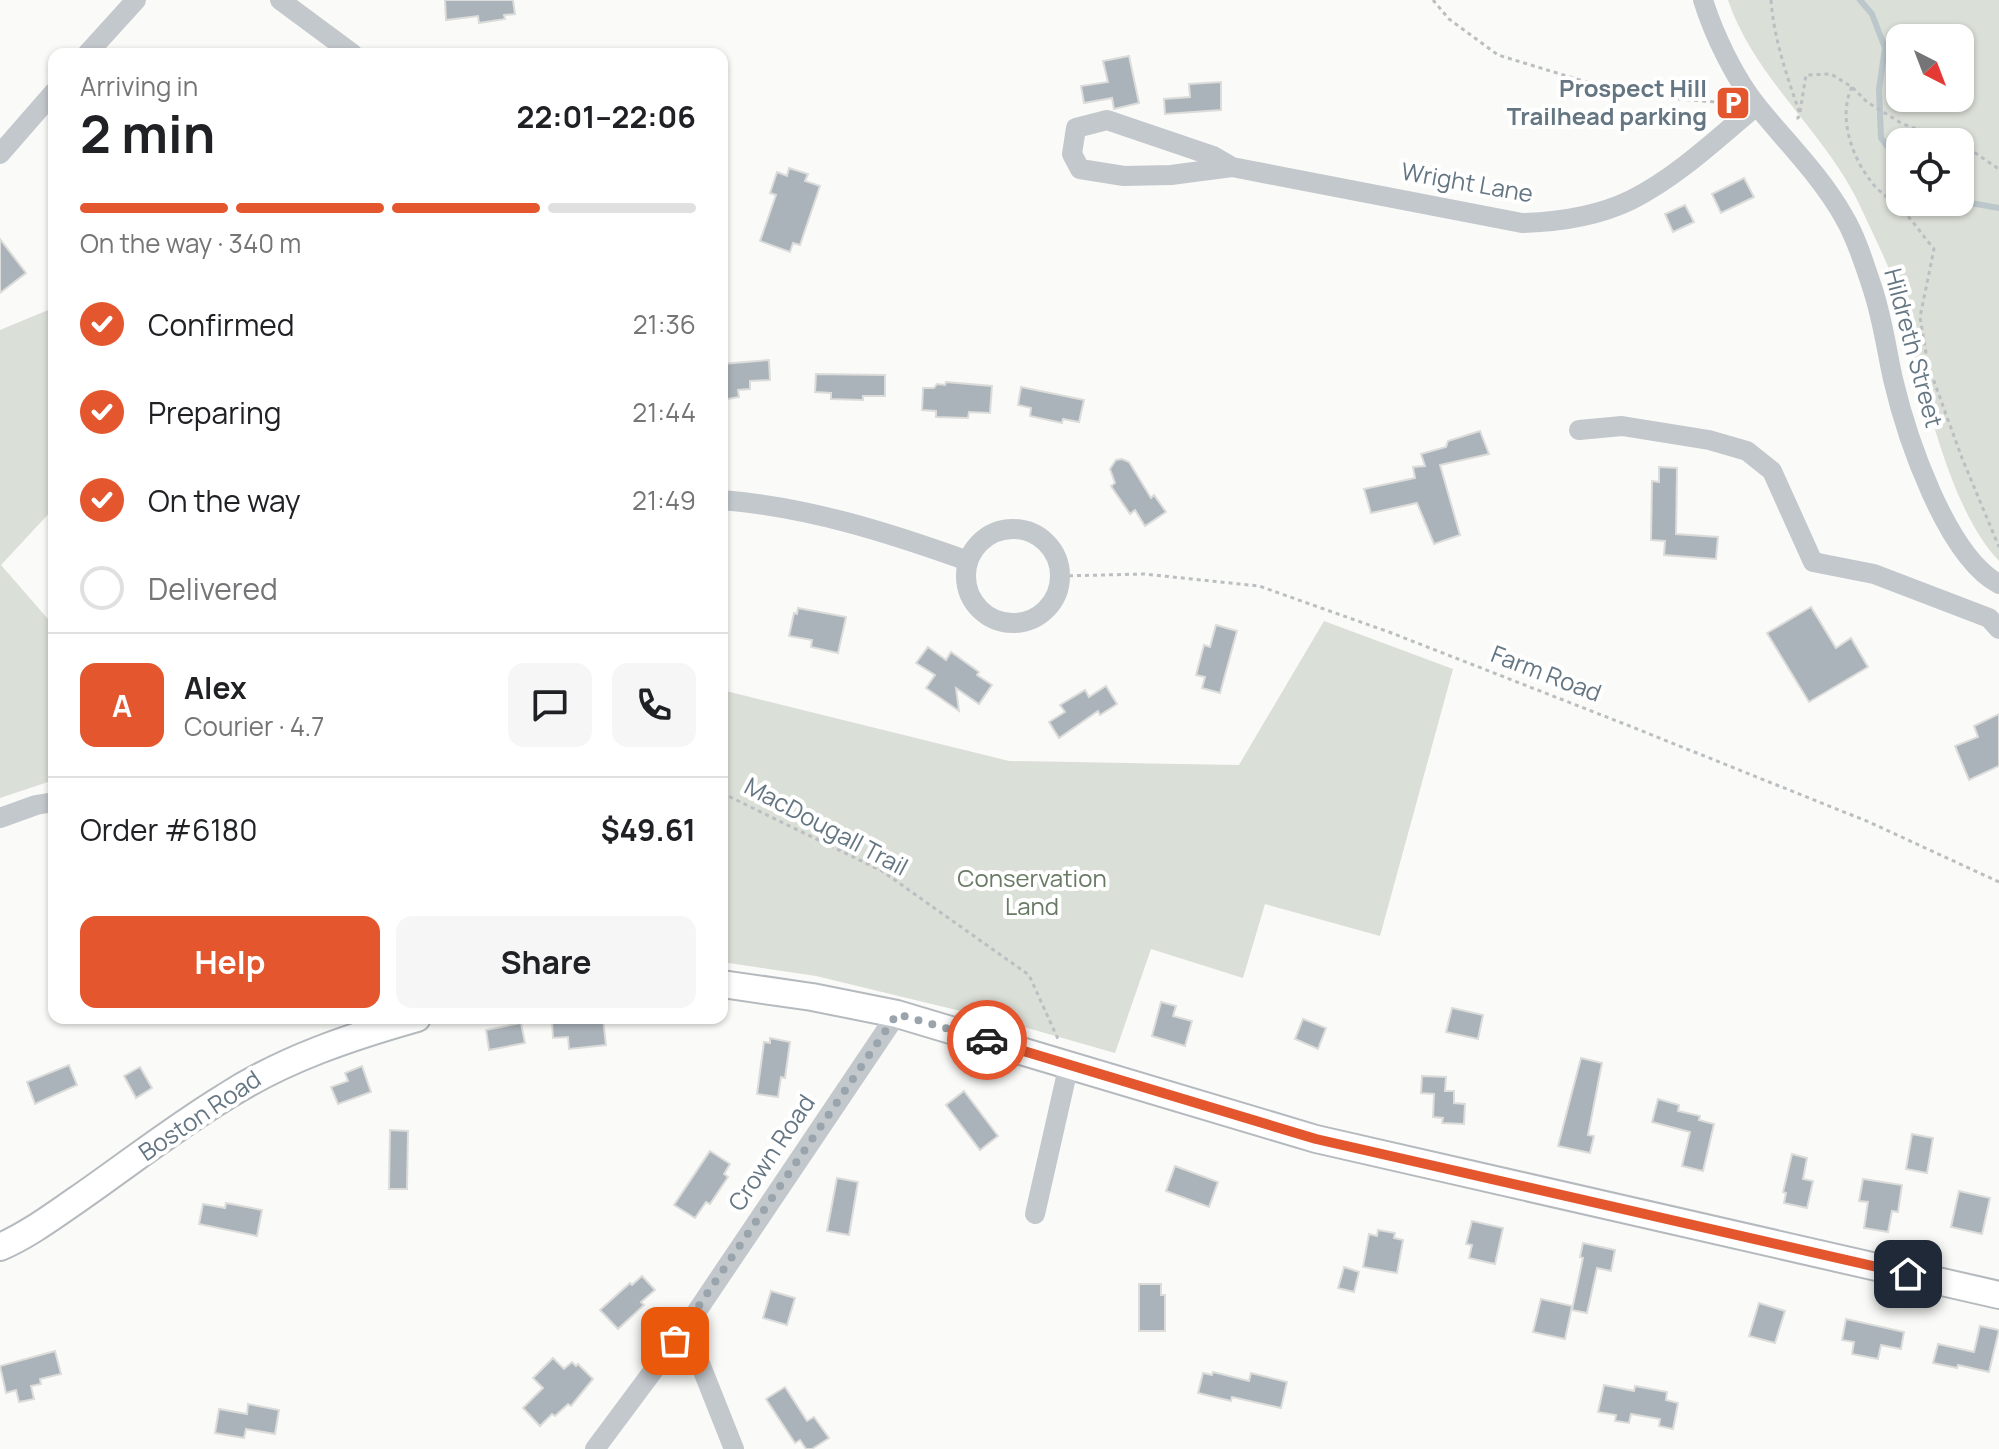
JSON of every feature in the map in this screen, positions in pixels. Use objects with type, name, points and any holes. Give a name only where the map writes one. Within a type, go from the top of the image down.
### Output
[{"type":"main road","points":[[728,985],[897,1014],[1316,1139],[1999,1295]]},
{"type":"main road","name":"Boston Road","points":[[0,1247],[17,1240],[222,1098],[275,1067],[363,1033],[395,1024]]},
{"type":"street","points":[[92,48],[136,0]]},
{"type":"street","points":[[280,0],[345,48]]},
{"type":"street","name":"Hildreth Street","points":[[1703,0],[1752,109],[1800,154],[1845,218],[1882,318],[1893,380],[1908,434],[1948,528],[1972,564],[1999,584]]},
{"type":"street","points":[[0,154],[48,99]]},
{"type":"street","name":"Wright Lane","points":[[1232,167],[1171,175],[1124,176],[1080,169],[1072,154],[1076,128],[1107,120],[1213,156],[1232,167],[1522,223],[1554,222],[1630,201],[1668,176],[1752,109]]},
{"type":"street","points":[[1579,430],[1622,426],[1709,440],[1747,451],[1772,471],[1813,562],[1874,574],[1989,618],[1999,629]]},
{"type":"street","points":[[728,501],[842,520],[968,561]]},
{"type":"street","points":[[1021,529],[1036,533],[1048,542],[1059,561],[1061,576],[1058,592],[1044,612],[1022,622],[1006,622],[983,613],[973,600],[966,577],[968,561],[980,542],[992,533],[1021,529]]},
{"type":"street","points":[[0,818],[48,803]]},
{"type":"street","name":"Crown Road","points":[[595,1449],[691,1320],[897,1014]]},
{"type":"street","points":[[1035,1214],[1069,1064]]},
{"type":"street","points":[[691,1320],[699,1361],[734,1449]]},
{"type":"path","points":[[1433,0],[1449,19],[1498,55],[1629,95],[1752,109],[1798,118],[1806,75],[1831,74],[1852,87],[1867,102],[1914,128]]},
{"type":"path","points":[[1771,0],[1779,50],[1800,114]]},
{"type":"path","points":[[1852,87],[1846,101],[1845,118],[1857,157],[1871,182],[1902,210],[1934,249],[1920,317],[1928,365],[1999,547]]},
{"type":"path","points":[[1974,152],[1999,169]]},
{"type":"path","name":"Farm Road","points":[[1061,576],[1144,574],[1259,586],[1389,632],[1622,723],[1869,822],[1999,882]]},
{"type":"path","name":"MacDougall Trail","points":[[728,796],[882,871],[1029,975],[1069,1064]]},
{"type":"green space","points":[[1728,0],[1999,0],[1999,561],[1979,535],[1947,466],[1892,277],[1862,210],[1831,156],[1756,56]]},
{"type":"green space","points":[[48,310],[48,514],[1,565],[48,619],[48,782],[0,798],[0,330]]},
{"type":"green space","name":"Conservation Land","points":[[1324,621],[1453,669],[1380,936],[1265,904],[1243,978],[1151,949],[1115,1053],[1006,1022],[816,976],[728,963],[728,691],[1009,761],[1239,765]]},
{"type":"building","points":[[445,0],[513,0],[515,14],[504,15],[505,19],[479,23],[478,16],[446,20]]},
{"type":"building","points":[[1129,56],[1139,103],[1114,109],[1112,98],[1084,103],[1081,86],[1108,82],[1103,61]]},
{"type":"building","points":[[1221,82],[1221,110],[1165,114],[1164,99],[1190,97],[1189,84]]},
{"type":"building","points":[[789,168],[808,174],[805,181],[820,186],[800,245],[793,243],[790,252],[760,241],[776,195],[770,193],[777,172],[787,176]]},
{"type":"building","points":[[1744,178],[1754,197],[1721,213],[1712,194]]},
{"type":"building","points":[[1685,205],[1694,222],[1673,232],[1665,214]]},
{"type":"building","points":[[0,239],[26,273],[0,293]]},
{"type":"building","points":[[769,360],[770,380],[750,381],[750,389],[738,390],[739,397],[728,399],[728,363]]},
{"type":"building","points":[[816,374],[885,375],[885,396],[863,396],[863,400],[831,399],[831,393],[815,392]]},
{"type":"building","points":[[946,382],[992,386],[990,413],[969,412],[968,418],[936,417],[936,411],[922,410],[923,388],[934,388]]},
{"type":"building","points":[[1021,387],[1084,400],[1079,422],[1063,419],[1062,423],[1030,416],[1031,408],[1018,405]]},
{"type":"building","points":[[1480,431],[1489,454],[1440,465],[1460,535],[1434,544],[1417,503],[1371,513],[1364,489],[1415,478],[1413,467],[1425,466],[1421,454],[1446,447],[1448,441]]},
{"type":"building","points":[[1116,460],[1129,462],[1151,498],[1154,495],[1166,512],[1145,526],[1135,510],[1130,514],[1111,486],[1115,483],[1110,469]]},
{"type":"building","points":[[1659,467],[1677,468],[1676,534],[1718,537],[1716,559],[1664,555],[1665,541],[1651,540],[1652,481],[1659,482]]},
{"type":"building","points":[[1811,607],[1836,648],[1851,638],[1868,667],[1809,702],[1767,633]]},
{"type":"building","points":[[798,608],[846,617],[838,653],[811,647],[812,640],[789,636]]},
{"type":"building","points":[[1216,625],[1237,631],[1220,693],[1202,688],[1205,677],[1196,675],[1204,645],[1210,647]]},
{"type":"building","points":[[928,647],[946,660],[951,652],[992,685],[979,704],[956,688],[959,711],[926,688],[935,675],[916,663]]},
{"type":"building","points":[[1106,686],[1117,704],[1100,715],[1098,711],[1059,738],[1049,722],[1065,712],[1060,705],[1085,690],[1089,697]]},
{"type":"building","points":[[1999,714],[1999,766],[1969,780],[1955,746],[1978,737],[1974,726]]},
{"type":"building","points":[[1161,1002],[1176,1006],[1173,1016],[1192,1021],[1185,1046],[1152,1036]]},
{"type":"building","points":[[1452,1008],[1483,1015],[1478,1039],[1446,1032]]},
{"type":"building","points":[[1303,1019],[1326,1028],[1318,1049],[1295,1039]]},
{"type":"building","points":[[521,1024],[525,1043],[489,1050],[486,1030]]},
{"type":"building","points":[[552,1024],[604,1024],[606,1045],[569,1049],[568,1037],[553,1038]]},
{"type":"building","points":[[770,1038],[790,1042],[785,1078],[781,1077],[778,1097],[757,1094],[764,1042],[770,1043]]},
{"type":"building","points":[[1581,1058],[1602,1063],[1588,1135],[1594,1136],[1590,1153],[1558,1146]]},
{"type":"building","points":[[69,1065],[77,1085],[35,1104],[27,1082]]},
{"type":"building","points":[[362,1066],[371,1092],[338,1104],[331,1087],[348,1081],[345,1073]]},
{"type":"building","points":[[140,1067],[152,1088],[136,1098],[124,1076]]},
{"type":"building","points":[[1422,1076],[1446,1077],[1445,1091],[1454,1091],[1454,1103],[1465,1104],[1464,1124],[1442,1123],[1443,1118],[1433,1117],[1434,1094],[1421,1093]]},
{"type":"building","points":[[964,1091],[998,1136],[980,1150],[946,1105]]},
{"type":"building","points":[[1658,1099],[1679,1105],[1678,1111],[1700,1116],[1699,1120],[1714,1124],[1703,1171],[1682,1166],[1690,1132],[1652,1122]]},
{"type":"building","points":[[390,1130],[408,1131],[407,1189],[389,1189]]},
{"type":"building","points":[[1912,1134],[1933,1138],[1927,1173],[1906,1169]]},
{"type":"building","points":[[710,1151],[730,1164],[724,1174],[728,1177],[710,1204],[706,1202],[695,1218],[674,1205]]},
{"type":"building","points":[[1792,1154],[1807,1158],[1803,1179],[1813,1181],[1807,1208],[1784,1203],[1786,1193],[1783,1192]]},
{"type":"building","points":[[1175,1166],[1218,1182],[1209,1207],[1166,1191]]},
{"type":"building","points":[[837,1178],[858,1182],[849,1235],[827,1231]]},
{"type":"building","points":[[1863,1179],[1902,1185],[1898,1212],[1892,1211],[1888,1232],[1864,1228],[1868,1202],[1859,1201]]},
{"type":"building","points":[[1959,1191],[1990,1198],[1982,1234],[1951,1227]]},
{"type":"building","points":[[226,1203],[262,1210],[257,1236],[199,1224],[203,1204],[225,1208]]},
{"type":"building","points":[[1472,1221],[1503,1228],[1495,1264],[1469,1258],[1472,1245],[1466,1244]]},
{"type":"building","points":[[1378,1230],[1395,1233],[1394,1238],[1403,1240],[1397,1273],[1363,1267],[1369,1234],[1377,1236]]},
{"type":"building","points":[[1583,1243],[1615,1250],[1611,1271],[1597,1268],[1587,1313],[1572,1310],[1583,1258],[1580,1257]]},
{"type":"building","points":[[1344,1267],[1359,1272],[1354,1292],[1338,1288]]},
{"type":"building","points":[[642,1276],[655,1290],[618,1329],[600,1310]]},
{"type":"building","points":[[1139,1284],[1161,1284],[1161,1295],[1165,1295],[1165,1331],[1139,1331]]},
{"type":"building","points":[[771,1291],[795,1298],[787,1325],[763,1318]]},
{"type":"building","points":[[1541,1299],[1572,1306],[1565,1339],[1533,1332]]},
{"type":"building","points":[[1759,1303],[1785,1311],[1775,1343],[1749,1336]]},
{"type":"building","points":[[1846,1319],[1904,1332],[1901,1349],[1881,1345],[1878,1359],[1852,1354],[1854,1342],[1842,1340]]},
{"type":"building","points":[[1980,1326],[1999,1330],[1989,1372],[1933,1363],[1938,1344],[1974,1352]]},
{"type":"building","points":[[55,1351],[61,1374],[40,1379],[41,1384],[31,1386],[34,1399],[19,1402],[16,1390],[6,1393],[0,1366]]},
{"type":"building","points":[[553,1358],[564,1369],[572,1362],[576,1366],[578,1364],[593,1379],[571,1406],[568,1404],[555,1416],[552,1414],[540,1426],[523,1408],[543,1388],[533,1378]]},
{"type":"building","points":[[1213,1372],[1249,1381],[1251,1373],[1287,1382],[1281,1408],[1198,1393],[1203,1373],[1212,1375]]},
{"type":"building","points":[[1604,1385],[1634,1391],[1635,1386],[1667,1392],[1666,1400],[1678,1403],[1673,1429],[1659,1426],[1660,1419],[1631,1414],[1629,1423],[1615,1421],[1616,1415],[1598,1412]]},
{"type":"building","points":[[785,1387],[807,1421],[814,1417],[829,1438],[812,1449],[806,1449],[800,1440],[795,1443],[766,1399]]},
{"type":"building","points":[[248,1404],[279,1410],[275,1434],[246,1429],[244,1438],[215,1433],[219,1409],[247,1414]]},
{"type":"waterway","points":[[1860,0],[1872,14],[1885,48],[1879,89],[1881,138],[1886,145]]},
{"type":"waterway","points":[[1974,204],[1999,208]]},
{"type":"way so far","points":[[675,1341],[897,1014],[987,1040]]},
{"type":"place","name":"Prospect Hill Trailhead parking","points":[[1733,103]]},
{"type":"route","points":[[987,1040],[1316,1139],[1908,1274]]}]
